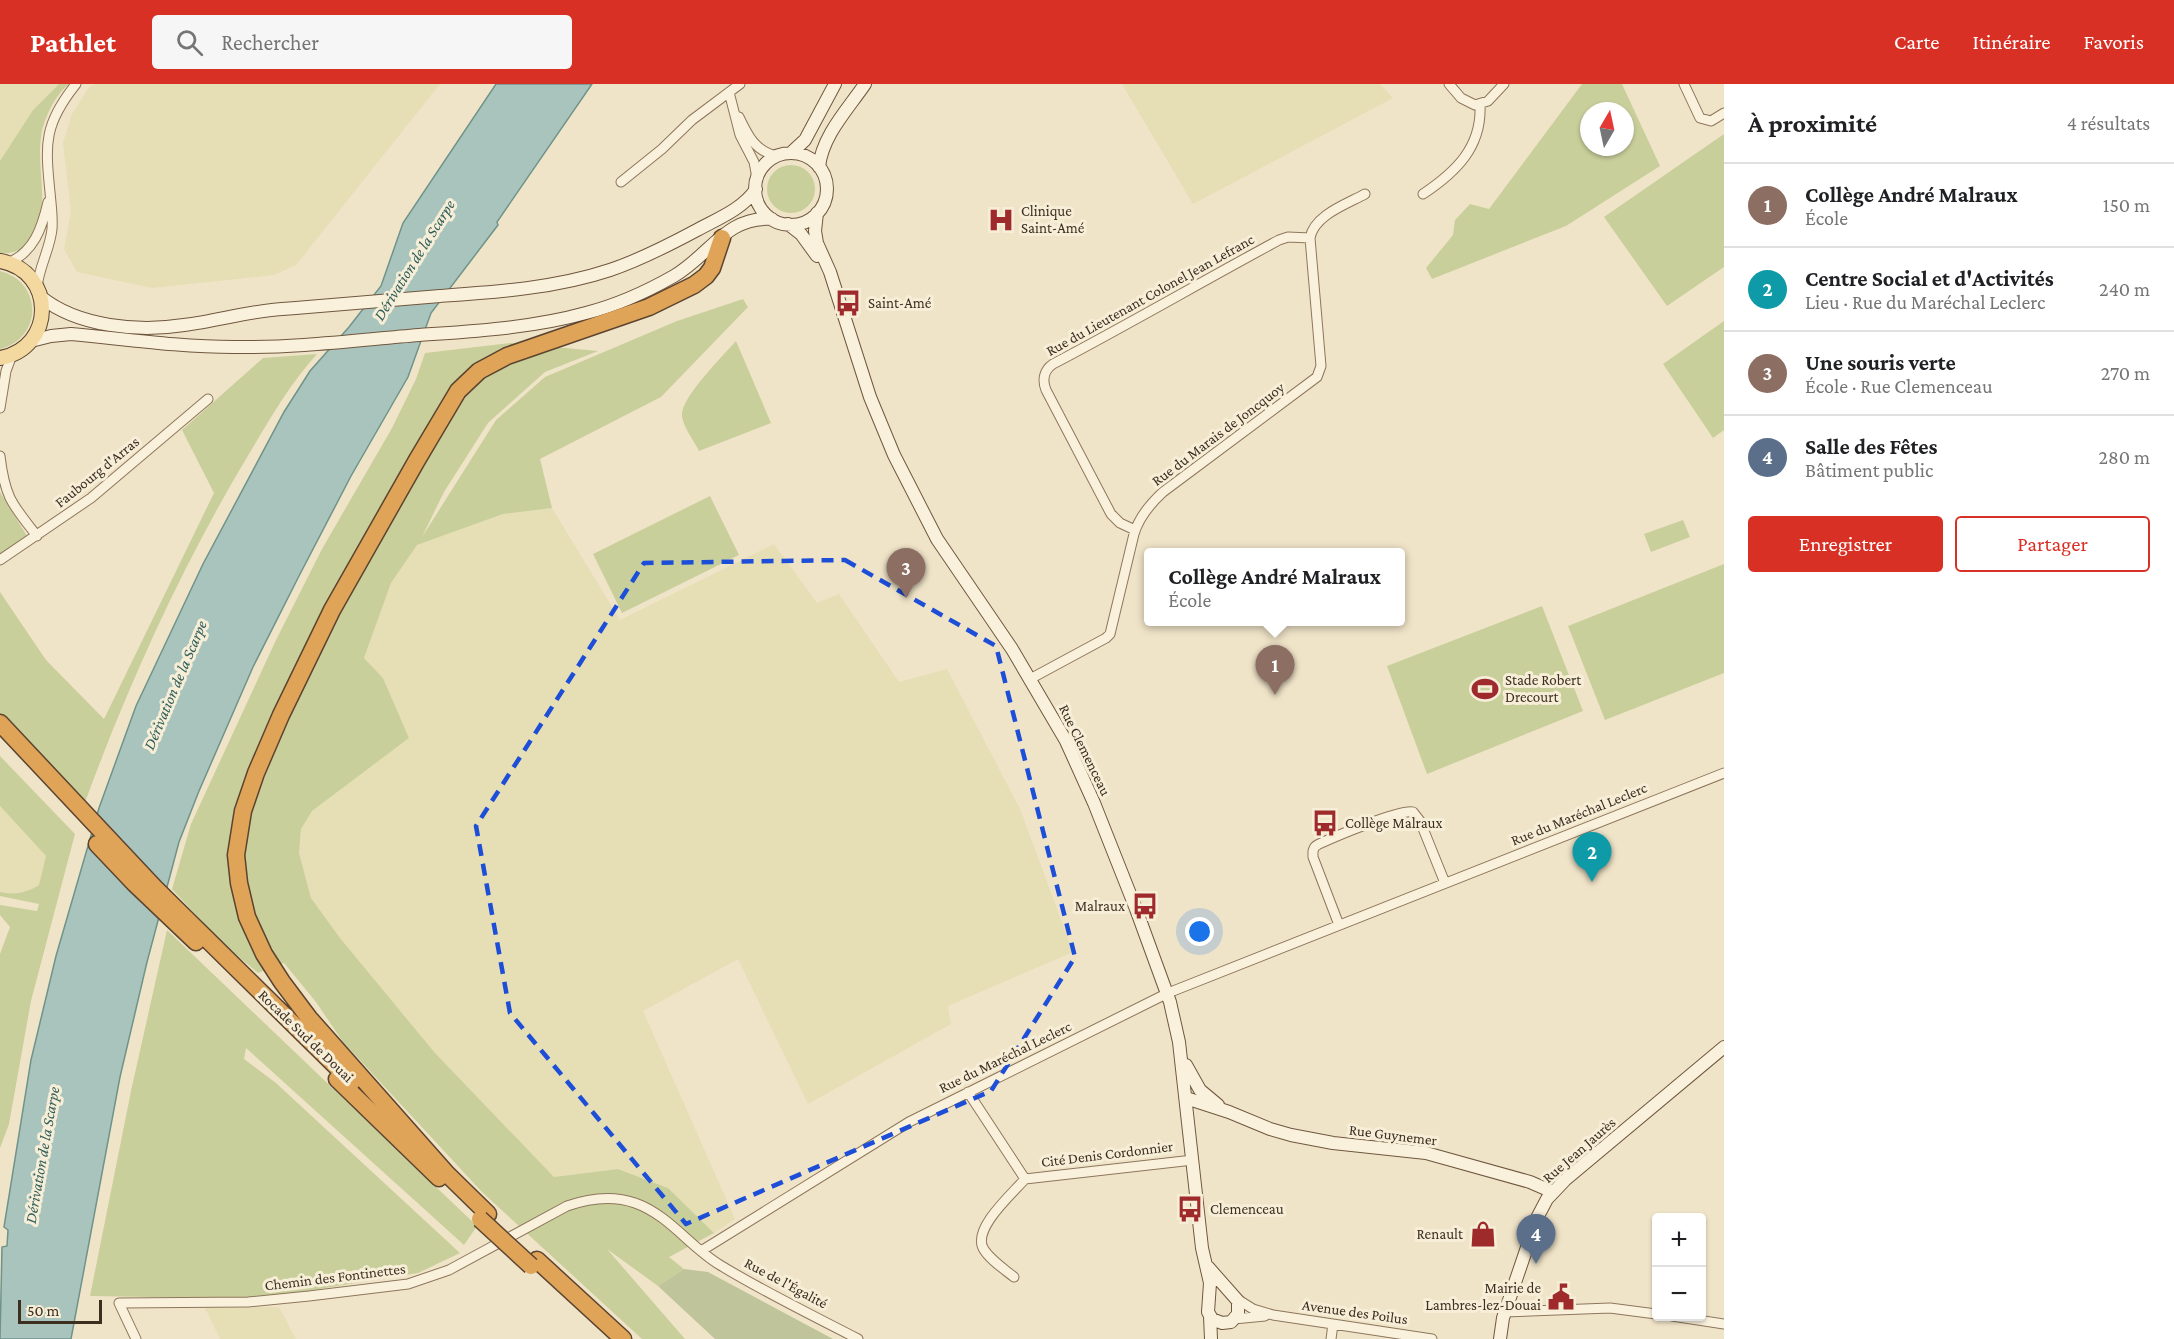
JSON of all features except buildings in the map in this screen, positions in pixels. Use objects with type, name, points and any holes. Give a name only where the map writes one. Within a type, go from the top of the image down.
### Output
[{"type":"highway","points":[[448,1175],[309,1018],[264,954],[247,916],[239,883],[236,855],[243,811],[281,715],[332,610],[458,391],[479,371],[507,356],[638,311],[685,290],[706,276],[712,268],[722,238]]},
{"type":"highway","name":"Rocade Sud de Douai","points":[[0,723],[75,812]]},
{"type":"highway","name":"Rocade Sud de Douai","points":[[0,736],[219,964],[534,1263],[610,1339]]},
{"type":"highway","name":"Rocade Sud de Douai","points":[[178,919],[448,1175],[484,1216]]},
{"type":"highway","name":"Rocade Sud de Douai","points":[[534,1263],[623,1339]]},
{"type":"main road","points":[[4,262],[25,272],[39,292],[41,320],[31,341],[6,356]]},
{"type":"street","points":[[31,341],[57,334],[71,334],[223,347],[300,345],[453,333],[556,320],[616,304],[674,276],[745,221],[772,219],[788,224],[804,222],[817,213],[824,202],[827,189],[825,177],[819,166],[806,156],[791,153],[777,156],[766,164],[757,184],[741,204],[716,220],[640,259],[609,270],[540,286],[459,295],[265,310],[185,325],[153,327],[90,321],[62,311],[39,292],[39,271],[52,226],[46,153],[48,134],[58,110],[76,84]]},
{"type":"street","points":[[621,182],[662,149],[692,120],[740,84]]},
{"type":"street","points":[[791,153],[805,140],[835,84]]},
{"type":"street","points":[[819,166],[825,144],[865,84]]},
{"type":"street","points":[[1449,84],[1467,102],[1480,105],[1488,101],[1504,84]]},
{"type":"street","points":[[1684,84],[1701,118],[1711,122],[1724,113]]},
{"type":"street","points":[[729,92],[741,122],[754,144],[764,152],[777,156]]},
{"type":"street","points":[[729,92],[740,135],[754,162],[760,205],[772,219]]},
{"type":"street","points":[[1423,194],[1449,175],[1470,148],[1480,126],[1480,105]]},
{"type":"street","points":[[4,262],[20,257],[34,243],[44,221],[50,194]]},
{"type":"street","points":[[1310,238],[1311,232],[1324,217],[1365,194]]},
{"type":"street","name":"Rue Clemenceau","points":[[817,213],[816,239],[873,407],[923,514],[1030,679],[1065,741],[1094,803],[1168,993],[1180,1050],[1202,1248],[1208,1267],[1209,1299]]},
{"type":"street","name":"Rue Clemenceau","points":[[788,224],[804,238],[833,284]]},
{"type":"street","name":"Rue du Lieutenant Colonel Jean Lefranc","points":[[1135,530],[1120,523],[1111,514],[1046,390],[1044,383],[1047,370],[1053,364],[1279,240],[1288,237],[1310,238]]},
{"type":"street","name":"Rue du Marais de Joncquoy","points":[[1030,679],[1110,634],[1135,530],[1148,507],[1163,492],[1312,384],[1319,374],[1321,366],[1310,238]]},
{"type":"street","points":[[0,408],[6,356]]},
{"type":"street","name":"Faubourg d'Arras","points":[[0,560],[100,492],[208,399]]},
{"type":"street","points":[[0,456],[2,477],[8,497],[37,536]]},
{"type":"street","name":"Rue du Maréchal Leclerc","points":[[701,1251],[895,1130],[1168,993],[1724,773]]},
{"type":"street","points":[[1339,925],[1313,857],[1314,848],[1318,844],[1403,811],[1413,812],[1418,816],[1445,883]]},
{"type":"street","name":"Rue Jean Jaurès","points":[[1500,1339],[1505,1312],[1537,1218],[1553,1192],[1724,1047]]},
{"type":"street","name":"Rue Guynemer","points":[[1180,1050],[1192,1077],[1205,1095],[1229,1112]]},
{"type":"street","name":"Cité Denis Cordonnier","points":[[968,1092],[1025,1179]]},
{"type":"street","points":[[1186,1096],[1197,1092],[1205,1095]]},
{"type":"street","name":"Rue Guynemer","points":[[1186,1096],[1270,1129],[1333,1143],[1420,1152],[1445,1157],[1530,1182],[1553,1192]]},
{"type":"street","points":[[1189,1125],[1199,1112],[1216,1107]]},
{"type":"street","name":"Cité Denis Cordonnier","points":[[1014,1277],[983,1250],[981,1238],[984,1226],[1025,1179],[1193,1160]]},
{"type":"street","name":"Chemin des Fontinettes","points":[[136,1339],[119,1303],[257,1301],[408,1284],[449,1270],[557,1210],[593,1198],[625,1200],[646,1207],[701,1251]]},
{"type":"street","name":"Rue de l'Égalité","points":[[701,1251],[719,1265],[858,1339]]},
{"type":"street","name":"Rue Clemenceau","points":[[1208,1267],[1234,1296]]},
{"type":"street","points":[[1211,1339],[1210,1316],[1207,1308],[1209,1299],[1218,1292],[1234,1296],[1239,1309],[1217,1339]]},
{"type":"street","name":"Avenue des Poilus","points":[[1234,1296],[1253,1309],[1273,1315],[1432,1339]]},
{"type":"street","points":[[1505,1312],[1602,1308],[1652,1314]]},
{"type":"street","name":"Avenue des Poilus","points":[[1232,1321],[1273,1315]]},
{"type":"street","points":[[1210,1316],[1218,1323],[1232,1321]]},
{"type":"street","points":[[1702,1321],[1724,1324]]},
{"type":"street","points":[[1331,1339],[1333,1324]]},
{"type":"highlighted area","points":[[845,560],[996,646],[1075,957],[991,1091],[686,1224],[510,1013],[476,826],[644,563]]},
{"type":"shaded area","points":[[0,84],[59,84],[33,110],[0,161]]},
{"type":"shaded area","points":[[95,84],[440,84],[296,265],[274,275],[152,288],[77,272],[64,249],[71,211],[63,143],[72,114],[89,87]]},
{"type":"shaded area","points":[[1122,84],[1380,84],[1393,98],[1193,204]]},
{"type":"shaded area","points":[[552,508],[620,620],[774,544],[817,603],[839,594],[899,682],[947,669],[1020,809],[1073,952],[948,1006],[951,1024],[808,1104],[738,959],[643,1011],[735,1219],[714,1233],[668,1188],[618,1169],[554,1177],[435,1053],[340,938],[311,898],[299,853],[301,829],[312,811],[409,738],[383,678],[364,658],[391,583],[417,545],[503,514]]},
{"type":"shaded area","points":[[0,806],[46,856],[40,884],[27,892],[0,892]]},
{"type":"shaded area","points":[[279,1307],[296,1339],[220,1339],[205,1308]]},
{"type":"green space","points":[[59,84],[69,84],[55,101],[42,130],[40,150],[42,201],[37,226],[24,246],[14,252],[0,253],[0,161],[33,110]]},
{"type":"green space","points":[[1582,84],[1622,84],[1630,102],[1580,102],[1580,156],[1634,156],[1634,110],[1660,166],[1566,226],[1432,279],[1426,268],[1453,235],[1455,220],[1470,204],[1489,209]]},
{"type":"green space","points":[[1724,134],[1724,267],[1667,306],[1604,217]]},
{"type":"green space","points":[[786,165],[796,165],[808,172],[815,184],[815,194],[808,206],[796,213],[786,213],[771,202],[767,194],[767,184],[778,169]]},
{"type":"green space","points":[[0,271],[14,277],[24,286],[30,298],[32,310],[30,322],[24,334],[14,343],[0,349]]},
{"type":"green space","points":[[743,299],[748,307],[661,397],[540,459],[552,508],[503,514],[417,545],[391,583],[364,658],[383,678],[409,738],[312,811],[301,829],[299,853],[311,898],[340,938],[435,1053],[554,1177],[618,1169],[668,1188],[714,1233],[669,1257],[684,1269],[658,1286],[607,1249],[685,1339],[642,1339],[482,1192],[343,1042],[316,1002],[284,963],[258,973],[223,944],[172,889],[191,824],[276,640],[322,549],[392,428],[416,379],[425,353],[511,343],[598,351],[545,372],[488,423],[444,492],[422,537],[496,420],[545,377],[677,321]]},
{"type":"green space","points":[[1724,321],[1724,430],[1713,438],[1663,364]]},
{"type":"green space","points":[[736,341],[771,423],[699,451],[683,421],[683,409],[694,389]]},
{"type":"green space","points":[[317,354],[297,378],[271,418],[199,542],[137,672],[84,805],[0,714],[0,592],[46,660],[104,719],[214,493],[182,430],[263,358]]},
{"type":"green space","points":[[0,492],[27,536],[0,555]]},
{"type":"green space","points":[[710,496],[739,555],[622,613],[593,554]]},
{"type":"green space","points":[[1683,520],[1690,537],[1651,552],[1644,534]]},
{"type":"green space","points":[[1724,564],[1724,673],[1605,720],[1568,626]]},
{"type":"green space","name":"Stade Robert Drecourt","points":[[1542,606],[1583,711],[1427,774],[1387,666]]},
{"type":"green space","points":[[0,756],[75,834],[31,1001],[9,1124],[0,1148],[0,954],[10,927],[0,915],[0,905],[37,911],[39,904],[0,896],[0,892],[21,893],[39,885],[46,856],[0,806]]},
{"type":"green space","points":[[167,930],[477,1226],[464,1245],[246,1048],[244,1059],[276,1083],[460,1253],[418,1273],[282,1295],[212,1302],[211,1298],[90,1296],[131,1091]]},
{"type":"green space","points":[[684,1269],[708,1272],[833,1339],[715,1339],[658,1286]]},
{"type":"water","name":"Dérivation de la Scarpe","points":[[496,84],[592,84],[497,222],[498,225],[431,313],[408,377],[351,476],[253,667],[199,791],[179,842],[147,962],[120,1077],[71,1339],[0,1339],[2,1247],[7,1246],[8,1230],[4,1227],[31,1060],[56,956],[99,808],[136,706],[203,564],[284,412],[310,371],[381,286],[403,223]]},
{"type":"place","name":"Clinique Saint-Amé","points":[[1001,220]]},
{"type":"place","name":"Saint-Amé","points":[[848,303]]},
{"type":"place","name":"Une souris verte","points":[[906,598]]},
{"type":"place","name":"Stade Robert Drecourt","points":[[1485,689]]},
{"type":"place","name":"Collège André Malraux","points":[[1275,695]]},
{"type":"place","name":"Collège Malraux","points":[[1325,823]]},
{"type":"place","name":"Centre Social et d'Activités","points":[[1592,882]]},
{"type":"place","name":"Malraux","points":[[1145,906]]},
{"type":"place","name":"Clemenceau","points":[[1190,1209]]},
{"type":"place","name":"Renault","points":[[1483,1234]]},
{"type":"place","name":"Salle des Fêtes","points":[[1536,1264]]},
{"type":"place","name":"Mairie de Lambres-lez-Douai","points":[[1561,1297]]}]
